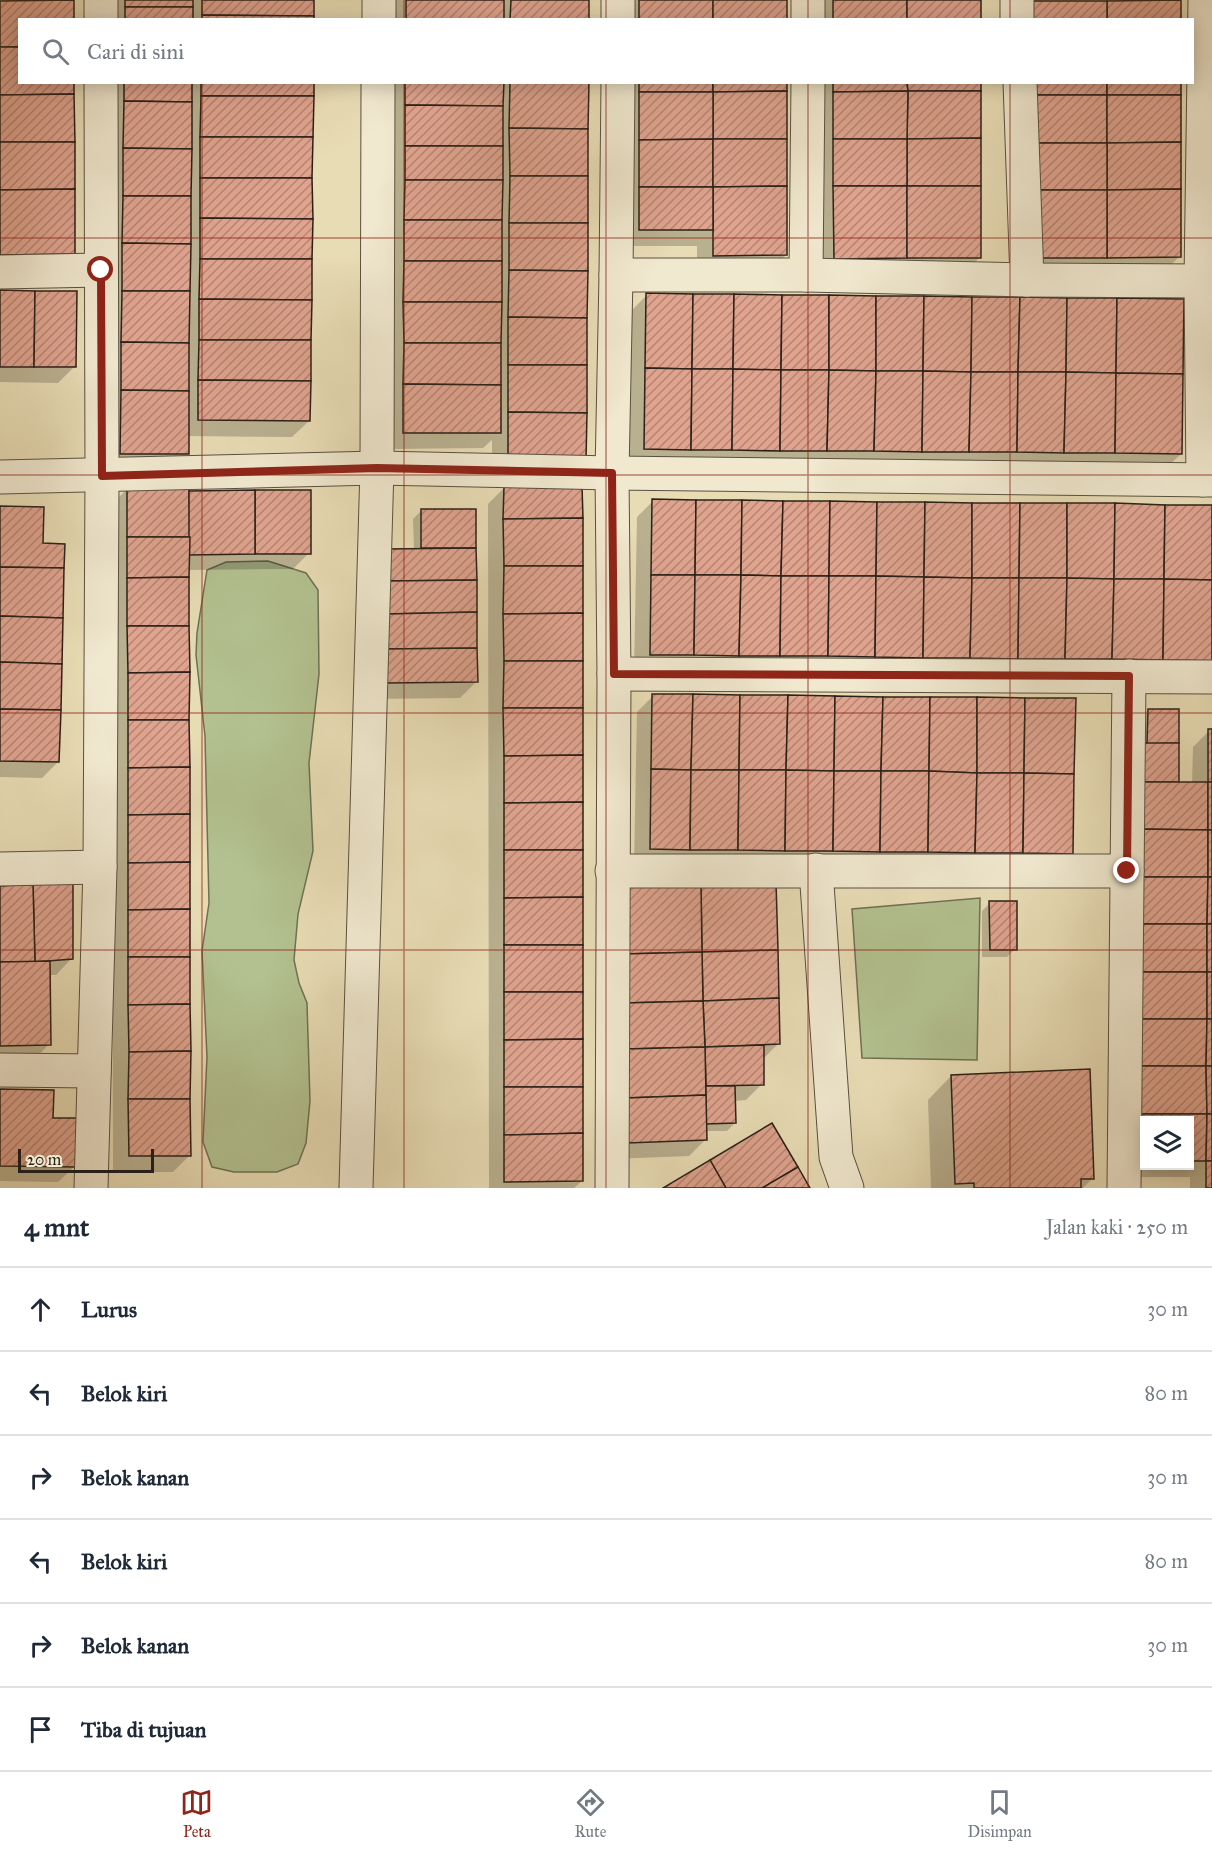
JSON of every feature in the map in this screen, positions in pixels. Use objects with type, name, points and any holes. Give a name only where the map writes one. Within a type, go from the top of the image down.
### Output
[{"type":"street","points":[[101,0],[101,18]]},
{"type":"street","points":[[379,0],[379,18]]},
{"type":"street","points":[[618,0],[618,18]]},
{"type":"street","points":[[808,0],[808,18]]},
{"type":"street","points":[[1017,0],[1017,18]]},
{"type":"street","points":[[0,477],[377,468],[1207,480],[1201,280],[1208,80],[1205,0]]},
{"type":"street","points":[[91,1188],[100,867],[101,84]]},
{"type":"street","points":[[356,1188],[377,468],[378,84]]},
{"type":"street","points":[[612,1188],[614,674],[612,473],[618,84]]},
{"type":"street","points":[[806,275],[808,84]]},
{"type":"street","points":[[1020,84],[1027,280]]},
{"type":"street","points":[[0,272],[101,270]]},
{"type":"street","points":[[616,275],[1201,280]]},
{"type":"street","points":[[614,674],[1212,677]]},
{"type":"street","points":[[1124,1188],[1129,676]]},
{"type":"street","points":[[0,869],[100,867]]},
{"type":"street","points":[[816,870],[836,1157],[847,1188]]},
{"type":"street","points":[[612,871],[1127,871]]},
{"type":"street","points":[[0,1070],[94,1071]]},
{"type":"green space","points":[[268,561],[306,573],[318,590],[319,674],[309,763],[313,851],[298,914],[294,960],[299,983],[307,1003],[310,1101],[306,1143],[298,1164],[277,1172],[234,1172],[212,1167],[203,1142],[207,1057],[202,951],[209,903],[205,736],[196,655],[197,633],[207,570],[226,562]]},
{"type":"green space","points":[[980,898],[977,1060],[862,1058],[852,909]]},
{"type":"building","points":[[74,0],[74,18],[18,18],[18,47],[0,47],[0,1]]},
{"type":"building","points":[[125,0],[193,0],[193,7],[125,7]]},
{"type":"building","points":[[202,0],[314,0],[314,16],[202,15]]},
{"type":"building","points":[[406,0],[504,0],[504,18],[406,18]]},
{"type":"building","points":[[511,0],[589,0],[589,18],[510,18]]},
{"type":"building","points":[[639,0],[713,0],[713,18],[639,18]]},
{"type":"building","points":[[713,0],[787,0],[787,18],[713,18]]},
{"type":"building","points":[[833,0],[907,0],[907,18],[833,18]]},
{"type":"building","points":[[907,0],[981,0],[981,18],[907,18]]},
{"type":"building","points":[[1181,0],[1181,18],[1107,18],[1107,1]]},
{"type":"building","points":[[1033,1],[1107,1],[1107,18],[1033,18]]},
{"type":"building","points":[[125,7],[193,7],[193,18],[125,18]]},
{"type":"building","points":[[202,15],[314,16],[314,18],[202,18]]},
{"type":"building","points":[[0,47],[18,47],[18,84],[74,84],[74,94],[0,95]]},
{"type":"building","points":[[124,84],[192,84],[192,102],[124,101]]},
{"type":"building","points":[[201,84],[314,84],[314,96],[201,96]]},
{"type":"building","points":[[405,84],[504,84],[503,106],[405,105]]},
{"type":"building","points":[[510,84],[589,84],[588,129],[509,128]]},
{"type":"building","points":[[639,84],[713,84],[713,92],[639,92]]},
{"type":"building","points":[[713,84],[787,84],[787,91],[713,92]]},
{"type":"building","points":[[833,84],[907,84],[908,91],[833,92]]},
{"type":"building","points":[[907,84],[981,84],[981,91],[908,91]]},
{"type":"building","points":[[1033,84],[1107,84],[1107,95],[1033,95]]},
{"type":"building","points":[[1107,84],[1181,84],[1181,95],[1107,95]]},
{"type":"building","points":[[787,91],[787,139],[713,139],[713,92]]},
{"type":"building","points":[[908,91],[981,91],[981,138],[907,139]]},
{"type":"building","points":[[908,91],[907,139],[833,139],[833,92]]},
{"type":"building","points":[[639,92],[713,92],[713,139],[639,140]]},
{"type":"building","points":[[74,94],[75,142],[0,142],[0,95]]},
{"type":"building","points":[[1033,95],[1107,95],[1107,143],[1033,143]]},
{"type":"building","points":[[1107,95],[1181,95],[1181,142],[1107,143]]},
{"type":"building","points":[[201,96],[314,96],[313,137],[200,137]]},
{"type":"building","points":[[124,101],[192,102],[192,149],[123,148]]},
{"type":"building","points":[[405,105],[503,106],[503,146],[405,146]]},
{"type":"building","points":[[509,128],[588,129],[588,176],[510,176]]},
{"type":"building","points":[[200,137],[313,137],[312,178],[200,178]]},
{"type":"building","points":[[981,138],[981,186],[907,186],[907,139]]},
{"type":"building","points":[[713,139],[713,187],[639,187],[639,140]]},
{"type":"building","points":[[713,139],[787,139],[787,186],[713,187]]},
{"type":"building","points":[[833,139],[907,139],[907,186],[833,186]]},
{"type":"building","points":[[0,142],[75,142],[75,189],[0,190]]},
{"type":"building","points":[[1181,142],[1181,189],[1107,190],[1107,143]]},
{"type":"building","points":[[1033,143],[1107,143],[1107,190],[1033,190]]},
{"type":"building","points":[[405,146],[503,146],[503,180],[405,180]]},
{"type":"building","points":[[123,148],[192,149],[191,196],[123,196]]},
{"type":"building","points":[[510,176],[588,176],[588,223],[509,223]]},
{"type":"building","points":[[200,178],[312,178],[313,219],[200,218]]},
{"type":"building","points":[[405,180],[503,180],[502,220],[404,220]]},
{"type":"building","points":[[787,186],[787,255],[713,256],[713,187]]},
{"type":"building","points":[[833,186],[907,186],[907,258],[834,259]]},
{"type":"building","points":[[907,186],[981,186],[981,258],[907,258]]},
{"type":"building","points":[[639,187],[713,187],[713,230],[639,230]]},
{"type":"building","points":[[75,189],[75,254],[0,255],[0,190]]},
{"type":"building","points":[[1181,189],[1181,257],[1107,258],[1107,190]]},
{"type":"building","points":[[1033,190],[1107,190],[1107,258],[1033,258]]},
{"type":"building","points":[[123,196],[191,196],[191,244],[122,243]]},
{"type":"building","points":[[200,218],[313,219],[312,259],[200,259]]},
{"type":"building","points":[[404,220],[502,220],[502,261],[404,261]]},
{"type":"building","points":[[509,223],[588,223],[588,271],[509,270]]},
{"type":"building","points":[[122,243],[191,244],[190,291],[122,291]]},
{"type":"building","points":[[200,259],[312,259],[312,300],[199,299]]},
{"type":"building","points":[[404,261],[502,261],[502,302],[403,302]]},
{"type":"building","points":[[509,270],[588,271],[587,318],[508,317]]},
{"type":"building","points":[[0,290],[35,291],[34,367],[0,367]]},
{"type":"building","points":[[35,291],[77,291],[76,367],[34,367]]},
{"type":"building","points":[[122,291],[190,291],[189,343],[121,342]]},
{"type":"building","points":[[646,293],[693,294],[692,369],[645,368]]},
{"type":"building","points":[[693,294],[734,294],[733,369],[692,369]]},
{"type":"building","points":[[734,294],[782,295],[781,370],[733,369]]},
{"type":"building","points":[[782,295],[829,295],[829,370],[781,370]]},
{"type":"building","points":[[829,295],[876,296],[876,371],[829,370]]},
{"type":"building","points":[[876,296],[924,296],[923,371],[876,371]]},
{"type":"building","points":[[924,296],[972,297],[971,372],[923,371]]},
{"type":"building","points":[[972,297],[1020,297],[1018,372],[971,372]]},
{"type":"building","points":[[1020,297],[1067,298],[1066,372],[1018,372]]},
{"type":"building","points":[[1067,298],[1117,298],[1116,373],[1066,372]]},
{"type":"building","points":[[1117,298],[1184,299],[1183,374],[1116,373]]},
{"type":"building","points":[[199,299],[312,300],[311,340],[199,340]]},
{"type":"building","points":[[403,302],[502,302],[501,343],[404,343]]},
{"type":"building","points":[[508,317],[587,318],[587,365],[508,365]]},
{"type":"building","points":[[199,340],[311,340],[311,381],[198,380]]},
{"type":"building","points":[[121,342],[189,343],[189,391],[121,390]]},
{"type":"building","points":[[404,343],[501,343],[501,385],[403,384]]},
{"type":"building","points":[[508,365],[587,365],[587,413],[508,412]]},
{"type":"building","points":[[645,368],[692,369],[691,450],[644,449]]},
{"type":"building","points":[[692,369],[733,369],[732,450],[691,450]]},
{"type":"building","points":[[733,369],[781,370],[780,451],[732,450]]},
{"type":"building","points":[[781,370],[829,370],[827,451],[780,451]]},
{"type":"building","points":[[829,370],[876,371],[874,451],[827,451]]},
{"type":"building","points":[[876,371],[923,371],[922,452],[874,451]]},
{"type":"building","points":[[923,371],[971,372],[969,452],[922,452]]},
{"type":"building","points":[[971,372],[1018,372],[1017,452],[969,452]]},
{"type":"building","points":[[1018,372],[1066,372],[1064,453],[1017,452]]},
{"type":"building","points":[[1066,372],[1116,373],[1115,453],[1064,453]]},
{"type":"building","points":[[1116,373],[1183,374],[1182,454],[1115,453]]},
{"type":"building","points":[[198,380],[311,381],[310,421],[198,420]]},
{"type":"building","points":[[403,384],[501,385],[501,433],[403,433]]},
{"type":"building","points":[[121,390],[189,391],[189,454],[120,454]]},
{"type":"building","points":[[508,412],[587,413],[586,460],[508,460]]},
{"type":"building","points":[[127,486],[189,486],[190,537],[127,537]]},
{"type":"building","points":[[582,486],[583,518],[503,519],[504,487]]},
{"type":"building","points":[[255,490],[311,490],[311,554],[255,554]]},
{"type":"building","points":[[255,490],[255,554],[189,555],[189,491]]},
{"type":"building","points":[[652,499],[696,500],[695,575],[651,575]]},
{"type":"building","points":[[696,500],[742,500],[741,575],[695,575]]},
{"type":"building","points":[[742,500],[783,501],[781,576],[741,575]]},
{"type":"building","points":[[783,501],[830,501],[829,576],[781,576]]},
{"type":"building","points":[[830,501],[877,502],[876,576],[829,576]]},
{"type":"building","points":[[877,502],[925,502],[924,577],[876,576]]},
{"type":"building","points":[[925,502],[972,503],[972,578],[924,577]]},
{"type":"building","points":[[972,503],[1020,503],[1019,578],[972,578]]},
{"type":"building","points":[[1020,503],[1067,503],[1067,578],[1019,578]]},
{"type":"building","points":[[1067,503],[1115,503],[1114,579],[1067,578]]},
{"type":"building","points":[[1115,503],[1165,505],[1164,579],[1114,579]]},
{"type":"building","points":[[1165,505],[1212,505],[1212,580],[1164,579]]},
{"type":"building","points":[[0,506],[44,507],[43,543],[65,544],[64,568],[0,567]]},
{"type":"building","points":[[421,509],[476,509],[476,548],[421,548]]},
{"type":"building","points":[[583,518],[583,566],[504,566],[503,519]]},
{"type":"building","points":[[127,537],[190,537],[189,577],[127,578]]},
{"type":"building","points":[[476,548],[477,580],[386,581],[385,549]]},
{"type":"building","points":[[504,566],[583,566],[583,613],[503,614]]},
{"type":"building","points":[[0,567],[64,568],[63,618],[0,616]]},
{"type":"building","points":[[651,575],[695,575],[694,655],[650,655]]},
{"type":"building","points":[[695,575],[741,575],[739,656],[694,655]]},
{"type":"building","points":[[741,575],[781,576],[780,656],[739,656]]},
{"type":"building","points":[[781,576],[829,576],[828,656],[780,656]]},
{"type":"building","points":[[829,576],[876,576],[875,657],[828,656]]},
{"type":"building","points":[[876,576],[924,577],[923,658],[875,657]]},
{"type":"building","points":[[189,577],[189,626],[127,626],[127,578]]},
{"type":"building","points":[[924,577],[972,578],[970,658],[923,658]]},
{"type":"building","points":[[972,578],[1019,578],[1018,659],[970,658]]},
{"type":"building","points":[[1019,578],[1067,578],[1065,659],[1018,659]]},
{"type":"building","points":[[1067,578],[1114,579],[1112,659],[1065,659]]},
{"type":"building","points":[[1114,579],[1164,579],[1163,660],[1112,659]]},
{"type":"building","points":[[1164,579],[1212,580],[1212,661],[1163,660]]},
{"type":"building","points":[[477,580],[477,612],[386,614],[386,581]]},
{"type":"building","points":[[477,612],[477,648],[386,649],[386,614]]},
{"type":"building","points":[[583,613],[583,661],[504,661],[503,614]]},
{"type":"building","points":[[0,616],[63,618],[62,664],[0,662]]},
{"type":"building","points":[[127,626],[189,626],[190,672],[128,673]]},
{"type":"building","points":[[477,648],[478,682],[386,683],[386,649]]},
{"type":"building","points":[[504,661],[583,661],[583,708],[503,708]]},
{"type":"building","points":[[0,662],[62,664],[61,710],[0,709]]},
{"type":"building","points":[[190,672],[189,720],[128,720],[128,673]]},
{"type":"building","points":[[652,694],[693,694],[691,770],[651,769]]},
{"type":"building","points":[[693,694],[740,695],[739,770],[691,770]]},
{"type":"building","points":[[740,695],[788,695],[786,770],[739,770]]},
{"type":"building","points":[[788,695],[835,696],[834,771],[786,770]]},
{"type":"building","points":[[835,696],[883,697],[881,771],[834,771]]},
{"type":"building","points":[[883,697],[930,697],[929,771],[881,771]]},
{"type":"building","points":[[930,697],[977,697],[977,773],[929,771]]},
{"type":"building","points":[[977,697],[1025,698],[1024,773],[977,773]]},
{"type":"building","points":[[1025,698],[1076,698],[1074,774],[1024,773]]},
{"type":"building","points":[[503,708],[583,708],[583,755],[504,756]]},
{"type":"building","points":[[0,709],[61,710],[59,762],[0,761]]},
{"type":"building","points":[[1148,709],[1179,709],[1179,743],[1147,744]]},
{"type":"building","points":[[128,720],[189,720],[190,767],[128,768]]},
{"type":"building","points":[[1208,729],[1212,729],[1212,782],[1208,782]]},
{"type":"building","points":[[1141,743],[1179,743],[1179,782],[1140,782]]},
{"type":"building","points":[[583,755],[583,802],[504,803],[504,756]]},
{"type":"building","points":[[190,767],[190,814],[128,815],[128,768]]},
{"type":"building","points":[[651,769],[691,770],[690,850],[650,849]]},
{"type":"building","points":[[691,770],[739,770],[738,850],[690,850]]},
{"type":"building","points":[[739,770],[786,770],[785,851],[738,850]]},
{"type":"building","points":[[786,770],[834,771],[833,851],[785,851]]},
{"type":"building","points":[[834,771],[881,771],[880,852],[833,851]]},
{"type":"building","points":[[881,771],[929,771],[928,852],[880,852]]},
{"type":"building","points":[[929,771],[977,773],[975,853],[928,852]]},
{"type":"building","points":[[977,773],[1024,773],[1023,853],[975,853]]},
{"type":"building","points":[[1024,773],[1074,774],[1073,854],[1023,853]]},
{"type":"building","points":[[1140,782],[1208,782],[1208,830],[1140,829]]},
{"type":"building","points":[[1208,782],[1212,782],[1212,830],[1208,830]]},
{"type":"building","points":[[583,802],[583,850],[504,850],[504,803]]},
{"type":"building","points":[[190,814],[190,862],[128,863],[128,815]]},
{"type":"building","points":[[1140,829],[1208,830],[1208,877],[1140,877]]},
{"type":"building","points":[[1208,830],[1212,830],[1212,877],[1208,877]]},
{"type":"building","points":[[504,850],[583,850],[583,897],[504,898]]},
{"type":"building","points":[[190,862],[190,909],[128,910],[128,863]]},
{"type":"building","points":[[1140,877],[1208,877],[1207,924],[1140,924]]},
{"type":"building","points":[[1208,877],[1212,877],[1212,924],[1207,924]]},
{"type":"building","points":[[776,882],[778,950],[702,952],[701,885]]},
{"type":"building","points":[[33,884],[73,884],[73,959],[35,962]]},
{"type":"building","points":[[33,884],[35,962],[0,962],[0,886]]},
{"type":"building","points":[[701,885],[702,952],[623,954],[621,887]]},
{"type":"building","points":[[583,897],[583,945],[504,945],[504,898]]},
{"type":"building","points":[[989,901],[1017,901],[1017,950],[990,950]]},
{"type":"building","points":[[190,909],[190,957],[128,957],[128,910]]},
{"type":"building","points":[[1140,924],[1207,924],[1207,972],[1139,972]]},
{"type":"building","points":[[1207,924],[1212,924],[1212,972],[1207,972]]},
{"type":"building","points":[[504,945],[583,945],[583,992],[504,992]]},
{"type":"building","points":[[778,950],[779,998],[703,1001],[702,952]]},
{"type":"building","points":[[702,952],[703,1001],[623,1003],[623,954]]},
{"type":"building","points":[[128,957],[190,957],[190,1004],[128,1005]]},
{"type":"building","points":[[50,961],[51,1045],[0,1046],[0,962]]},
{"type":"building","points":[[1139,972],[1207,972],[1207,1019],[1139,1019]]},
{"type":"building","points":[[1207,972],[1212,972],[1212,1019],[1207,1019]]},
{"type":"building","points":[[504,992],[583,992],[583,1039],[504,1040]]},
{"type":"building","points":[[779,998],[780,1044],[705,1047],[703,1001]]},
{"type":"building","points":[[703,1001],[705,1047],[625,1049],[623,1003]]},
{"type":"building","points":[[190,1004],[191,1051],[129,1052],[128,1005]]},
{"type":"building","points":[[1139,1019],[1207,1019],[1206,1066],[1138,1066]]},
{"type":"building","points":[[1207,1019],[1212,1019],[1212,1066],[1206,1066]]},
{"type":"building","points":[[583,1039],[583,1087],[504,1087],[504,1040]]},
{"type":"building","points":[[764,1045],[764,1085],[706,1086],[705,1047]]},
{"type":"building","points":[[705,1047],[706,1095],[626,1098],[625,1049]]},
{"type":"building","points":[[191,1051],[190,1099],[128,1099],[129,1052]]},
{"type":"building","points":[[1138,1066],[1206,1066],[1207,1114],[1139,1114]]},
{"type":"building","points":[[1206,1066],[1212,1066],[1212,1114],[1207,1114]]},
{"type":"building","points":[[1090,1069],[1094,1179],[1081,1179],[1081,1188],[974,1188],[974,1183],[955,1184],[951,1075]]},
{"type":"building","points":[[706,1086],[735,1086],[736,1123],[706,1124]]},
{"type":"building","points":[[504,1087],[583,1087],[583,1133],[504,1135]]},
{"type":"building","points":[[0,1089],[54,1090],[53,1118],[77,1118],[76,1167],[0,1166]]},
{"type":"building","points":[[706,1095],[707,1140],[627,1143],[626,1098]]},
{"type":"building","points":[[128,1099],[190,1099],[191,1156],[129,1156]]},
{"type":"building","points":[[1139,1114],[1207,1114],[1206,1161],[1194,1161],[1194,1116],[1140,1116],[1140,1161],[1138,1161]]},
{"type":"building","points":[[1207,1114],[1212,1114],[1212,1161],[1206,1161]]},
{"type":"building","points":[[772,1123],[798,1167],[762,1188],[726,1188],[710,1160]]},
{"type":"building","points":[[583,1133],[583,1181],[504,1182],[504,1135]]},
{"type":"building","points":[[710,1160],[726,1188],[663,1188]]},
{"type":"building","points":[[1206,1161],[1212,1161],[1212,1188],[1206,1188]]},
{"type":"building","points":[[798,1167],[810,1188],[762,1188]]},
{"type":"route","points":[[101,270],[102,476],[377,468],[612,473],[614,674],[1129,676],[1127,871]]}]
